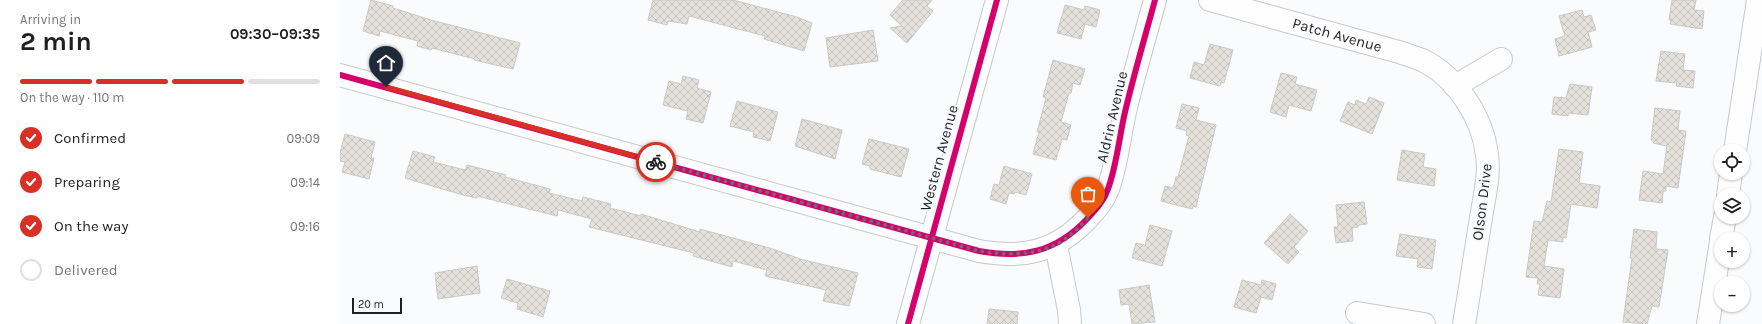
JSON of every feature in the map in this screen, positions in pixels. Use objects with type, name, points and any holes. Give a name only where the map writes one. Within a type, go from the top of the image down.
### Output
[{"type":"street","name":"Western Avenue","points":[[908,324],[997,0]]},
{"type":"street","name":"Aldrin Avenue","points":[[1056,245],[1084,222],[1096,209],[1107,191],[1119,146],[1125,112],[1155,0]]},
{"type":"street","name":"Patch Avenue","points":[[1210,0],[1399,52],[1422,60],[1455,86]]},
{"type":"street","points":[[1736,144],[1758,0]]},
{"type":"street","points":[[1455,86],[1501,59]]},
{"type":"street","points":[[340,75],[1000,255],[1032,251],[1056,245],[1069,310],[1070,324]]},
{"type":"street","name":"Olson Drive","points":[[1455,86],[1471,109],[1481,132],[1487,155],[1487,179],[1464,324]]},
{"type":"street","points":[[1708,324],[1717,268]]},
{"type":"street","points":[[1357,313],[1424,324]]},
{"type":"building","points":[[371,0],[393,6],[393,8],[431,20],[520,43],[513,69],[432,48],[431,50],[417,46],[418,41],[380,31],[379,36],[363,31]]},
{"type":"building","points":[[653,0],[733,0],[797,17],[812,23],[804,51],[764,39],[765,36],[689,16],[687,24],[668,21],[667,25],[648,20]]},
{"type":"building","points":[[903,0],[932,0],[927,6],[933,11],[907,43],[890,28],[902,26],[890,15]]},
{"type":"building","points":[[1672,0],[1696,0],[1694,10],[1704,11],[1702,29],[1670,24],[1671,20],[1669,20]]},
{"type":"building","points":[[1065,5],[1084,10],[1085,6],[1100,10],[1096,27],[1085,24],[1081,39],[1057,33]]},
{"type":"building","points":[[1582,10],[1584,17],[1591,15],[1596,30],[1588,32],[1592,47],[1559,56],[1555,39],[1565,36],[1559,16]]},
{"type":"building","points":[[873,30],[878,61],[830,67],[826,38]]},
{"type":"building","points":[[1210,44],[1233,50],[1224,83],[1221,82],[1220,86],[1190,78],[1194,62],[1204,65]]},
{"type":"building","points":[[1661,51],[1685,54],[1683,70],[1695,71],[1693,88],[1676,86],[1677,83],[1656,81]]},
{"type":"building","points":[[1053,60],[1085,69],[1080,85],[1073,83],[1071,93],[1069,93],[1061,122],[1071,125],[1067,140],[1062,139],[1056,160],[1033,154],[1046,98],[1043,97]]},
{"type":"building","points":[[1281,73],[1297,77],[1295,84],[1317,90],[1311,111],[1289,105],[1286,117],[1270,112]]},
{"type":"building","points":[[683,76],[699,80],[697,88],[711,92],[703,123],[686,119],[688,111],[663,105],[669,81],[681,84]]},
{"type":"building","points":[[1570,84],[1592,87],[1588,115],[1568,113],[1568,116],[1552,114],[1554,97],[1566,98]]},
{"type":"building","points":[[1369,97],[1384,103],[1372,134],[1340,121],[1348,102],[1355,105],[1356,100],[1366,104]]},
{"type":"building","points":[[737,101],[778,112],[770,141],[753,137],[754,132],[730,126]]},
{"type":"building","points":[[1182,104],[1199,108],[1196,120],[1216,125],[1196,207],[1193,206],[1192,209],[1161,201],[1165,186],[1173,188],[1176,177],[1178,177],[1189,136],[1186,135],[1187,131],[1176,128]]},
{"type":"building","points":[[1655,108],[1680,111],[1678,130],[1686,131],[1678,188],[1666,186],[1666,191],[1663,191],[1662,203],[1639,200],[1643,171],[1663,174],[1667,146],[1653,143],[1653,140],[1651,140]]},
{"type":"building","points":[[802,119],[842,130],[835,159],[795,146]]},
{"type":"building","points":[[345,134],[375,142],[371,158],[374,158],[369,179],[342,172],[345,162],[340,161],[340,153]]},
{"type":"building","points":[[869,139],[909,149],[901,177],[870,169],[870,166],[862,164]]},
{"type":"building","points":[[1559,149],[1583,152],[1579,183],[1600,186],[1597,208],[1571,204],[1566,238],[1563,237],[1563,242],[1548,240],[1544,266],[1564,269],[1560,298],[1538,295],[1540,284],[1537,284],[1538,278],[1526,277],[1534,221],[1542,222],[1547,201],[1551,202]]},
{"type":"building","points":[[1402,150],[1425,154],[1423,167],[1436,169],[1434,186],[1397,180]]},
{"type":"building","points":[[413,151],[435,157],[433,162],[465,170],[467,165],[506,175],[505,177],[550,189],[549,193],[582,201],[583,197],[611,204],[610,208],[641,216],[641,214],[700,232],[700,229],[773,249],[800,259],[858,273],[849,306],[823,301],[826,290],[765,276],[767,270],[733,261],[732,267],[693,256],[694,253],[589,227],[592,219],[558,210],[557,216],[477,196],[477,198],[463,195],[405,178]]},
{"type":"building","points":[[1004,166],[1032,174],[1026,195],[1015,192],[1014,194],[1009,193],[1006,204],[990,199],[994,184],[999,185]]},
{"type":"building","points":[[1364,202],[1367,224],[1358,225],[1358,227],[1352,228],[1353,241],[1336,243],[1334,227],[1338,227],[1336,205]]},
{"type":"building","points":[[1290,214],[1308,231],[1294,247],[1299,252],[1288,264],[1264,243]]},
{"type":"building","points":[[1150,225],[1172,231],[1162,266],[1132,258],[1136,243],[1145,245]]},
{"type":"building","points":[[1634,229],[1657,232],[1656,249],[1668,250],[1659,307],[1652,306],[1647,324],[1623,322],[1632,258],[1630,258]]},
{"type":"building","points":[[1400,234],[1436,240],[1432,269],[1417,267],[1418,259],[1396,256]]},
{"type":"building","points":[[477,266],[480,293],[438,299],[435,273]]},
{"type":"building","points":[[507,279],[550,291],[543,317],[517,309],[518,303],[501,298]]},
{"type":"building","points":[[1242,280],[1261,285],[1262,280],[1276,284],[1272,300],[1261,297],[1256,313],[1234,307]]},
{"type":"building","points":[[1149,285],[1155,322],[1132,324],[1129,304],[1121,305],[1119,290]]},
{"type":"building","points":[[989,309],[1018,312],[1017,324],[987,324]]},
{"type":"cycle path","points":[[908,324],[997,0]]},
{"type":"cycle path","points":[[340,75],[979,251],[1010,254],[1024,253],[1051,246],[1063,239],[1087,219],[1104,197],[1114,170],[1125,112],[1155,0]]},
{"type":"way so far","points":[[656,162],[979,251],[1000,255],[1040,250],[1056,245],[1088,218]]},
{"type":"route","points":[[386,87],[656,162]]}]
